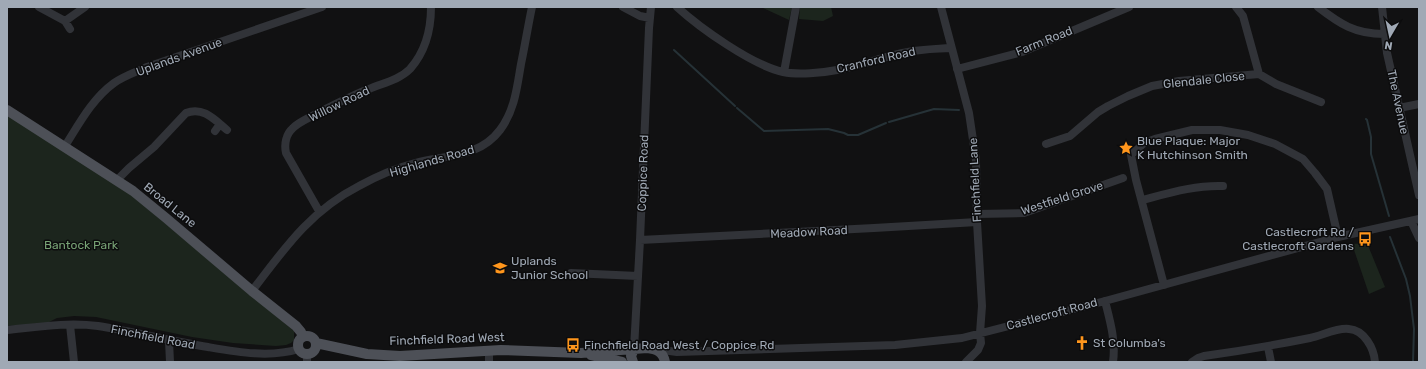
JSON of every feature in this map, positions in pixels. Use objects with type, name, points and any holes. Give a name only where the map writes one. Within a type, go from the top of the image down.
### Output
[{"type":"main road","name":"Broad Lane","points":[[7,110],[117,180],[166,218],[296,326],[303,337]]},
{"type":"main road","points":[[303,337],[311,337],[316,344],[314,351],[304,355],[298,343],[303,337]]},
{"type":"main road","name":"Finchfield Road West","points":[[316,344],[366,354],[400,356],[519,350],[580,353],[622,362]]},
{"type":"main road","name":"Finchfield Road West","points":[[580,353],[637,345],[654,349]]},
{"type":"main road","points":[[633,362],[631,356],[637,345]]},
{"type":"main road","points":[[654,349],[660,351],[665,361]]},
{"type":"street","points":[[39,7],[65,21],[70,29]]},
{"type":"street","points":[[65,21],[85,7]]},
{"type":"street","name":"Uplands Avenue","points":[[65,146],[96,100],[124,77],[147,67],[307,9],[322,7]]},
{"type":"street","name":"Willow Road","points":[[319,211],[286,153],[285,143],[288,134],[292,128],[299,123],[369,89],[397,79],[409,70],[421,53],[426,42],[431,22],[431,7]]},
{"type":"street","name":"Highlands Road","points":[[252,291],[304,225],[319,211],[357,186],[380,175],[415,163],[466,154],[486,143],[500,130],[513,105],[532,7]]},
{"type":"street","points":[[623,7],[640,16],[650,18]]},
{"type":"street","name":"Coppice Road","points":[[637,345],[638,276],[651,7]]},
{"type":"street","name":"Cranford Road","points":[[677,7],[718,38],[758,62],[784,72],[803,73],[837,70],[909,51],[950,48]]},
{"type":"street","points":[[784,72],[796,7]]},
{"type":"street","name":"Finchfield Lane","points":[[941,7],[950,48],[957,69],[968,114],[975,151],[982,306],[980,333],[981,343],[978,350],[966,362]]},
{"type":"street","name":"Farm Road","points":[[957,69],[1022,52],[1129,7]]},
{"type":"street","name":"Glendale Close","points":[[1236,7],[1243,16],[1259,74]]},
{"type":"street","points":[[1318,7],[1337,22],[1354,30],[1373,34],[1384,34]]},
{"type":"street","name":"The Avenue","points":[[1382,7],[1384,34],[1419,195]]},
{"type":"street","name":"Glendale Close","points":[[1046,144],[1067,137],[1108,106],[1152,86],[1179,81],[1259,74],[1276,84],[1321,102]]},
{"type":"street","points":[[1399,108],[1419,104]]},
{"type":"street","points":[[117,180],[154,147],[186,113],[191,111],[204,112],[218,127],[227,130]]},
{"type":"street","points":[[1164,285],[1136,180],[1131,155],[1144,142],[1192,130],[1220,130],[1248,135],[1275,144],[1303,159],[1327,189],[1338,237]]},
{"type":"street","name":"Westfield Grove","points":[[977,218],[1024,213],[1123,178]]},
{"type":"street","points":[[1142,200],[1191,187],[1209,185],[1223,186]]},
{"type":"street","name":"Meadow Road","points":[[640,240],[874,228],[977,218]]},
{"type":"street","points":[[1415,220],[1419,238]]},
{"type":"street","name":"Castlecroft Road","points":[[677,352],[895,345],[942,341],[980,333],[1164,285],[1338,237],[1415,220]]},
{"type":"street","points":[[570,273],[638,276]]},
{"type":"street","points":[[1105,300],[1114,340],[1113,362]]},
{"type":"street","points":[[70,325],[74,362]]},
{"type":"street","name":"Finchfield Road","points":[[7,330],[70,325],[97,326],[169,341],[248,353],[304,355]]},
{"type":"street","points":[[1192,362],[1204,356],[1268,347],[1348,328],[1362,335],[1370,344],[1375,355],[1375,362]]},
{"type":"street","points":[[169,341],[170,362]]},
{"type":"street","points":[[1268,347],[1271,362]]},
{"type":"street","points":[[654,349],[677,352]]},
{"type":"street","points":[[489,351],[489,362]]},
{"type":"street","points":[[665,361],[677,352]]},
{"type":"green space","points":[[761,7],[792,7],[789,20]]},
{"type":"green space","points":[[800,7],[831,7],[833,16],[823,21],[799,19]]},
{"type":"green space","name":"Bantock Park","points":[[7,113],[117,183],[294,331],[294,340],[286,345],[276,346],[233,343],[192,337],[96,317],[74,316],[57,318],[47,323],[7,326]]},
{"type":"green space","points":[[1367,243],[1385,287],[1369,294],[1352,244]]},
{"type":"waterway","points":[[674,50],[735,106]]},
{"type":"waterway","points":[[737,108],[764,131],[828,129],[848,135],[858,135],[886,123]]},
{"type":"waterway","points":[[889,122],[934,109],[959,110]]},
{"type":"waterway","points":[[1366,119],[1371,137],[1371,154],[1389,216]]},
{"type":"waterway","points":[[1390,237],[1406,279],[1410,296],[1414,329],[1413,362]]},
{"type":"place","name":"Blue Plaque: Major K Hutchinson Smith","points":[[1126,148]]},
{"type":"place","name":"Castlecroft Rd / Castlecroft Gardens","points":[[1365,239]]},
{"type":"place","name":"Uplands Junior School","points":[[500,268]]},
{"type":"place","name":"St Columba's","points":[[1082,343]]},
{"type":"place","name":"Finchfield Road West / Coppice Rd","points":[[573,345]]}]
